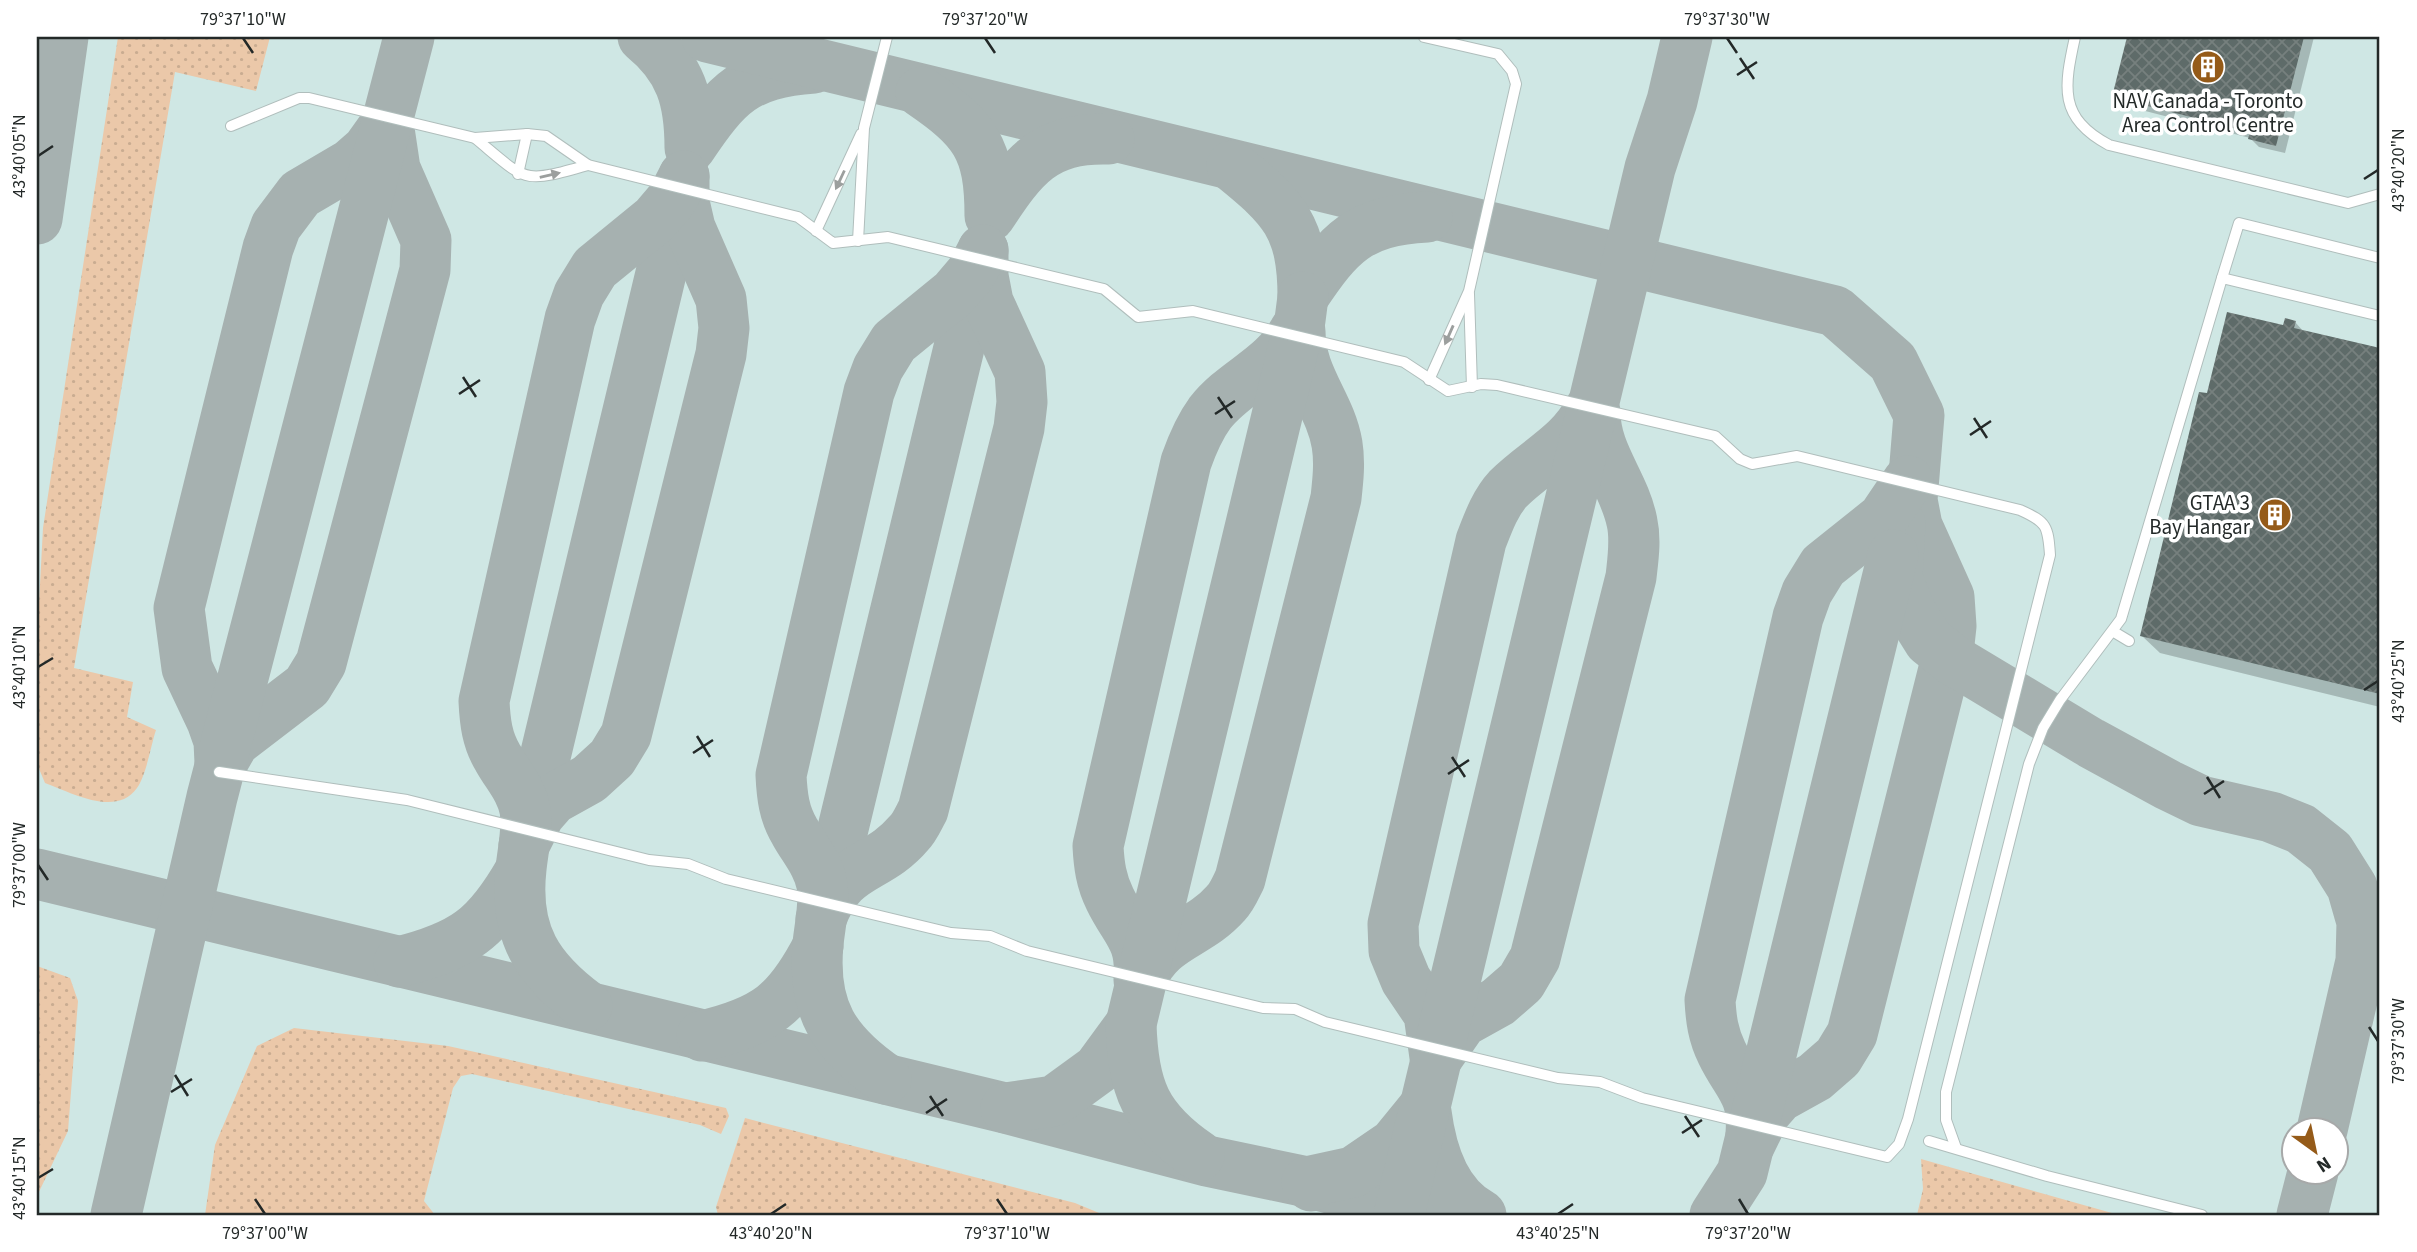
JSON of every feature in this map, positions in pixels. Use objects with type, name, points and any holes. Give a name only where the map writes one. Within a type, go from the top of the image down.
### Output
[{"type":"lane","points":[[816,231],[864,128],[887,37]]},
{"type":"lane","points":[[1424,37],[1498,54],[1512,71],[1516,84],[1469,291],[1430,380]]},
{"type":"lane","points":[[2075,37],[2065,80],[2068,103],[2074,118],[2091,136],[2109,145],[2348,203],[2380,194]]},
{"type":"lane","points":[[219,772],[407,800],[649,860],[688,864],[726,879],[951,933],[990,936],[1040,954],[1263,1008],[1295,1009],[1325,1022],[1558,1079],[1600,1082],[1642,1098],[1887,1157],[1899,1144],[1908,1119],[2050,555],[2048,532],[2042,520],[2020,510],[1797,456],[1752,464],[1740,459],[1715,436],[1497,384],[1448,391],[1405,362],[1193,311],[1138,317],[1104,289],[888,237],[833,243],[798,217],[588,165],[546,136],[527,134],[475,138],[309,97],[299,98],[231,126]]},
{"type":"lane","points":[[858,241],[864,128]]},
{"type":"lane","points":[[518,174],[527,134]]},
{"type":"lane","points":[[475,138],[518,174],[542,179],[588,165]]},
{"type":"lane","points":[[1956,1148],[1946,1120],[1946,1093],[2029,764],[2043,728],[2060,700],[2121,620],[2239,223],[2380,258]]},
{"type":"lane","points":[[2222,278],[2380,316]]},
{"type":"lane","points":[[1469,291],[1472,387]]},
{"type":"lane","points":[[2114,632],[2129,641]]},
{"type":"lane","points":[[1929,1141],[2047,1176],[2203,1215]]},
{"type":"shaded area","points":[[37,37],[2380,37],[2380,1215],[37,1215]]},
{"type":"shaded area","points":[[118,37],[270,37],[256,91],[175,72],[74,668],[133,682],[127,717],[156,730],[146,768],[137,788],[128,797],[105,802],[45,783],[37,764],[37,640],[43,528]]},
{"type":"shaded area","points":[[37,966],[70,978],[78,1001],[68,1131],[37,1196]]},
{"type":"shaded area","points":[[294,1028],[448,1046],[726,1108],[729,1116],[721,1134],[700,1125],[472,1074],[461,1076],[453,1088],[424,1201],[435,1215],[205,1215],[215,1145],[257,1046]]},
{"type":"shaded area","points":[[745,1118],[1075,1203],[1104,1215],[718,1215],[716,1207]]},
{"type":"shaded area","points":[[1921,1159],[2119,1215],[1917,1215],[1923,1189]]},
{"type":"building","name":"NAV Canada - Toronto Area Control Centre","points":[[2127,37],[2304,37],[2276,146],[2248,139],[2250,132],[2112,97]]},
{"type":"building","name":"GTAA 3 Bay Hangar","points":[[2227,312],[2283,325],[2285,318],[2296,321],[2294,328],[2380,348],[2380,694],[2140,636],[2199,392],[2207,393]]},
{"type":"taxiway","points":[[37,219],[63,37]]},
{"type":"taxiway","points":[[116,1215],[212,797],[409,37]]},
{"type":"taxiway","points":[[643,37],[666,61],[681,86],[688,115],[690,148],[715,113],[740,89],[771,75],[814,68]]},
{"type":"taxiway","points":[[707,37],[1835,311],[1893,362],[1919,415],[1912,500],[1917,526],[1949,597],[1951,626],[1948,653],[1852,1034],[1838,1057],[1815,1077],[1779,1097],[1765,1113],[1750,1144]]},
{"type":"taxiway","points":[[1399,1215],[1650,168],[1672,101],[1687,37]]},
{"type":"taxiway","points":[[921,92],[955,117],[976,142],[987,173],[990,216],[1013,183],[1037,158],[1068,143],[1109,139]]},
{"type":"taxiway","points":[[220,763],[219,741],[187,668],[179,608],[268,248],[276,226],[300,194],[351,164],[367,150],[387,122]]},
{"type":"taxiway","points":[[222,763],[234,742],[307,686],[321,663],[425,270],[426,240],[395,169],[389,129]]},
{"type":"taxiway","points":[[1232,166],[1265,194],[1287,221],[1299,253],[1303,297],[1328,262],[1353,238],[1384,223],[1427,217]]},
{"type":"taxiway","points":[[524,845],[539,815],[553,799],[589,779],[612,758],[626,735],[721,354],[724,328],[721,299],[690,228],[684,202],[684,176]]},
{"type":"taxiway","points":[[587,1006],[542,963],[526,931],[520,892],[526,832],[525,810],[517,789],[491,744],[484,701],[570,319],[579,294],[595,268],[655,219],[672,199],[684,176]]},
{"type":"taxiway","points":[[527,832],[681,190]]},
{"type":"taxiway","points":[[821,919],[829,900],[839,887],[849,877],[897,846],[911,831],[923,810],[1019,428],[1022,402],[1020,372],[988,302],[983,276],[983,250]]},
{"type":"taxiway","points":[[886,1079],[868,1066],[840,1038],[823,1006],[817,967],[823,907],[822,885],[814,864],[788,818],[781,775],[869,392],[878,368],[894,342],[954,293],[971,273],[983,250]]},
{"type":"taxiway","points":[[825,903],[979,265]]},
{"type":"taxiway","points":[[1199,1156],[1166,1129],[1146,1100],[1135,1066],[1131,1024],[1300,320],[1303,297]]},
{"type":"taxiway","points":[[1139,980],[1138,954],[1132,936],[1107,892],[1101,873],[1098,846],[1186,462],[1210,413],[1231,392],[1277,355],[1295,330]]},
{"type":"taxiway","points":[[1141,980],[1159,953],[1203,923],[1226,903],[1240,879],[1336,498],[1339,464],[1337,444],[1305,362],[1300,331]]},
{"type":"taxiway","points":[[1435,1057],[1429,1014],[1406,980],[1394,951],[1393,924],[1481,541],[1503,495],[1573,434],[1589,410]]},
{"type":"taxiway","points":[[1437,1058],[1462,1022],[1498,1002],[1521,982],[1535,958],[1631,577],[1634,543],[1632,522],[1600,441],[1595,412]]},
{"type":"taxiway","points":[[1751,1134],[1750,1108],[1744,1090],[1719,1046],[1713,1027],[1710,1000],[1798,617],[1807,592],[1823,566],[1883,518],[1908,481]]},
{"type":"taxiway","points":[[1900,524],[1897,578],[1909,609],[1929,641],[1953,660],[2091,743],[2168,785],[2201,801],[2271,817],[2301,829],[2330,852],[2352,887],[2362,922],[2361,961],[2325,1116]]},
{"type":"taxiway","points":[[1715,1215],[1742,1173],[1893,555]]},
{"type":"taxiway","points":[[399,962],[440,949],[471,932],[496,907],[520,871]]},
{"type":"taxiway","points":[[37,874],[1005,1108],[1207,1161],[1307,1182],[1431,1215]]},
{"type":"taxiway","points":[[702,1036],[743,1024],[773,1007],[796,982],[818,946]]},
{"type":"taxiway","points":[[1006,1108],[1054,1101],[1098,1069],[1131,1024]]},
{"type":"taxiway","points":[[1311,1186],[1307,1182],[1353,1172],[1394,1144],[1425,1106]]},
{"type":"taxiway","points":[[1426,1112],[1442,1171],[1458,1196],[1481,1215]]},
{"type":"taxiway","points":[[2302,1215],[2309,1186]]},
{"type":"place","name":"NAV Canada - Toronto Area Control Centre","points":[[2208,67]]},
{"type":"place","name":"GTAA 3 Bay Hangar","points":[[2275,515]]}]
